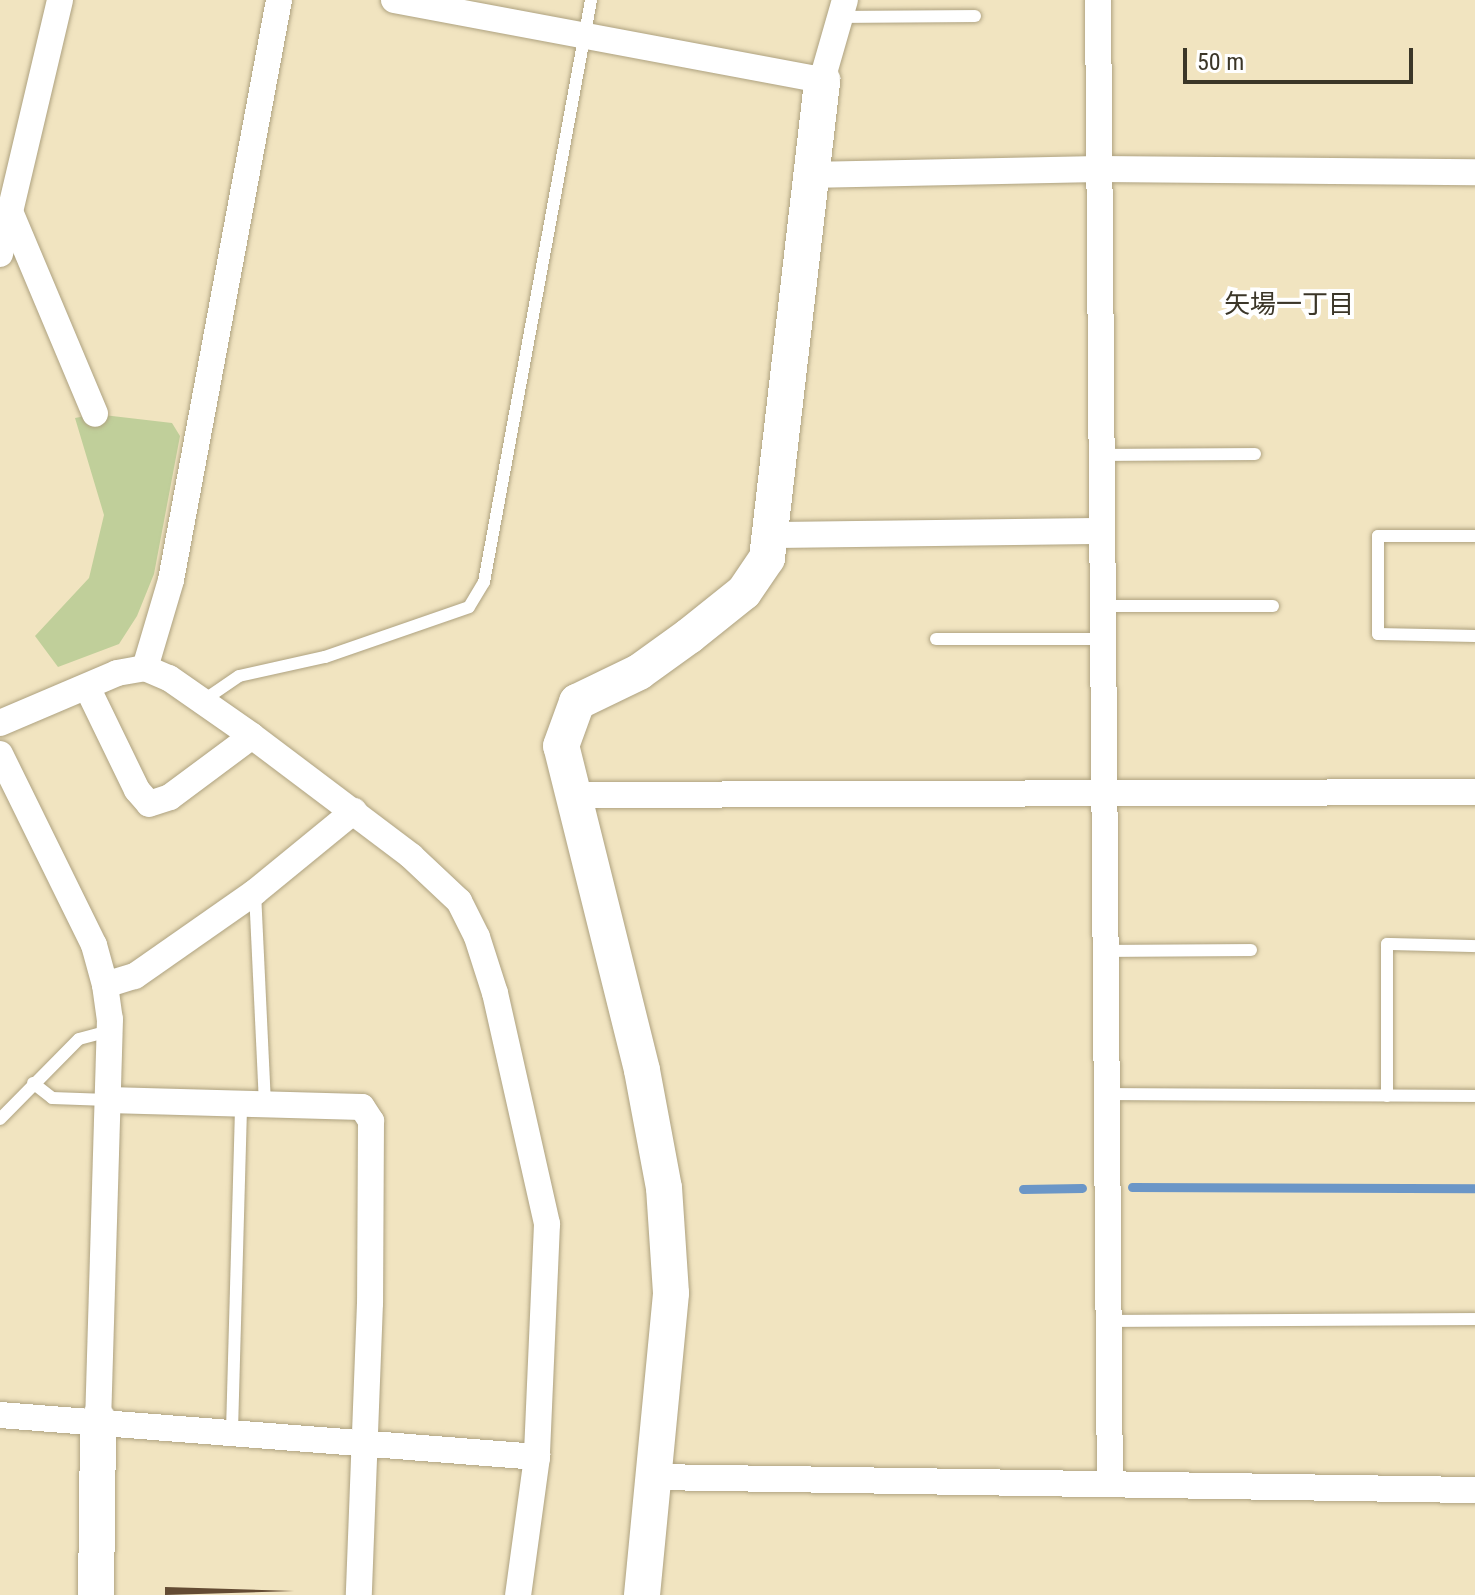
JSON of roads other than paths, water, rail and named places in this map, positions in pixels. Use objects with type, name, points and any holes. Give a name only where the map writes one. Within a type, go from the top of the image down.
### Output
[{"type":"street","points":[[0,254],[5,204],[60,0]]},
{"type":"street","points":[[145,668],[171,580],[279,0]]},
{"type":"street","points":[[394,0],[822,80]]},
{"type":"street","points":[[1098,0],[1102,791],[1110,1481]]},
{"type":"street","points":[[642,1595],[671,1293],[664,1188],[642,1070],[561,746],[577,702],[639,672],[744,592],[767,558],[808,175],[822,80],[842,8]]},
{"type":"street","points":[[808,175],[1099,169],[1475,172]]},
{"type":"street","points":[[5,204],[95,414]]},
{"type":"street","points":[[770,535],[1101,531]]},
{"type":"street","points":[[0,723],[117,673],[145,668],[204,700],[354,811],[459,901],[477,937],[495,993],[547,1224],[537,1457],[518,1595]]},
{"type":"street","points":[[87,687],[137,790],[149,804],[170,797],[252,736]]},
{"type":"street","points":[[0,754],[94,945],[105,985],[109,1031],[108,1100],[96,1595]]},
{"type":"street","points":[[574,795],[1475,792]]},
{"type":"street","points":[[105,985],[135,976],[255,892],[354,811]]},
{"type":"street","points":[[108,1100],[362,1107],[371,1121],[366,1441],[359,1595]]},
{"type":"street","points":[[0,1415],[98,1420],[537,1457]]},
{"type":"street","points":[[653,1477],[1110,1481],[1475,1490]]},
{"type":"lane","points":[[204,700],[239,676],[325,657],[469,607],[484,582],[591,0]]},
{"type":"lane","points":[[842,8],[975,16]]},
{"type":"lane","points":[[1100,455],[1255,454]]},
{"type":"lane","points":[[1475,536],[1378,536],[1378,634],[1475,636]]},
{"type":"lane","points":[[1101,606],[1273,606]]},
{"type":"lane","points":[[936,639],[1101,639]]},
{"type":"lane","points":[[232,1431],[253,1103],[255,892]]},
{"type":"lane","points":[[1387,1096],[1387,944],[1475,946]]},
{"type":"lane","points":[[1104,951],[1251,950]]},
{"type":"lane","points":[[0,1119],[79,1039],[109,1031]]},
{"type":"lane","points":[[33,1083],[52,1098],[108,1100]]},
{"type":"lane","points":[[1105,1094],[1475,1096]]},
{"type":"lane","points":[[1108,1321],[1475,1319]]},
{"type":"waterway","points":[[1132,1187],[1475,1188]]},
{"type":"waterway","points":[[1023,1189],[1082,1188]]},
{"type":"district","name":"矢場一丁目","points":[[1289,305]]}]
